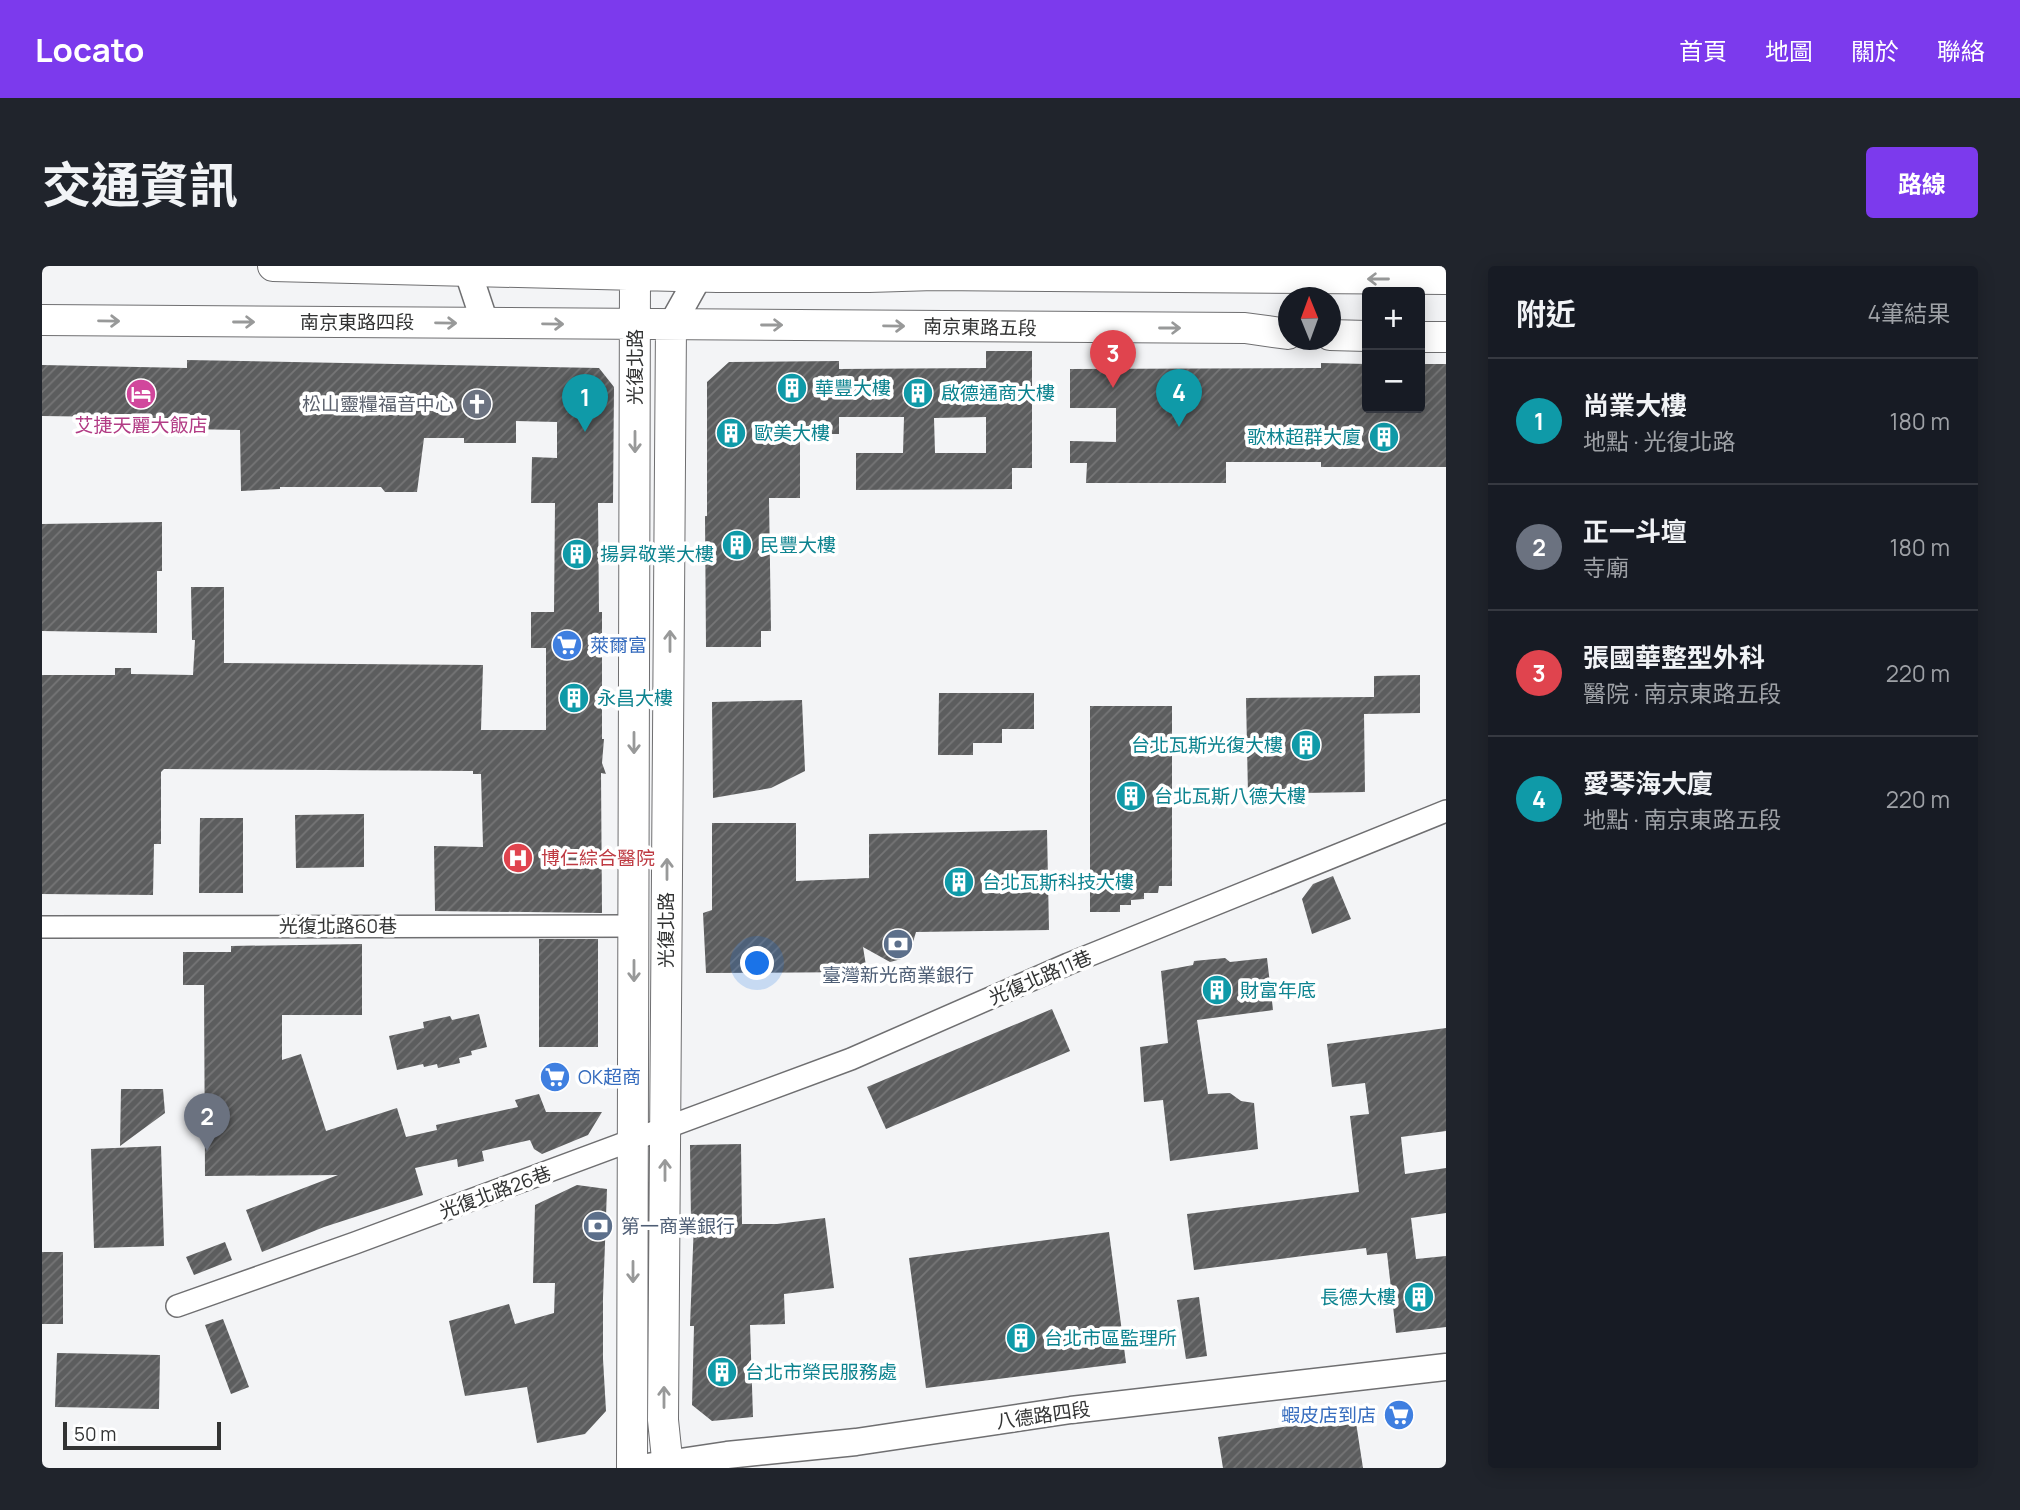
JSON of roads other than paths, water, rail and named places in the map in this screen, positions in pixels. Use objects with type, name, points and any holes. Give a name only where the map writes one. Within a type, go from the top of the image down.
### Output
[{"type":"main road","points":[[273,266],[635,275],[699,271],[1063,271],[1446,279]]},
{"type":"main road","name":"光復北路","points":[[632,1468],[635,275]]},
{"type":"main road","name":"南京東路四段","points":[[42,320],[671,326]]},
{"type":"main road","name":"光復北路","points":[[659,1467],[663,1420],[671,326]]},
{"type":"main road","name":"南京東路五段","points":[[671,326],[1245,328],[1278,332]]},
{"type":"main road","points":[[1341,336],[1362,337]]},
{"type":"main road","points":[[1425,337],[1446,337]]},
{"type":"street","points":[[467,269],[485,323]]},
{"type":"street","name":"光復北路","points":[[671,326],[699,271]]},
{"type":"street","name":"光復北路11巷","points":[[634,1139],[851,1059],[1068,964],[1446,811]]},
{"type":"street","name":"光復北路60巷","points":[[42,927],[634,926]]},
{"type":"street","name":"光復北路26巷","points":[[177,1306],[634,1139]]},
{"type":"street","name":"八德路四段","points":[[659,1467],[727,1455],[865,1441],[1071,1410],[1446,1367]]},
{"type":"place","name":"華豐大樓","points":[[792,388]]},
{"type":"place","name":"張國華整型外科","points":[[1113,388]]},
{"type":"place","name":"啟德通商大樓","points":[[918,393]]},
{"type":"place","name":"艾捷天麗大飯店","points":[[141,394]]},
{"type":"place","name":"松山靈糧福音中心","points":[[477,404]]},
{"type":"place","name":"愛琴海大廈","points":[[1179,427]]},
{"type":"place","name":"尚業大樓","points":[[585,432]]},
{"type":"place","name":"歐美大樓","points":[[731,433]]},
{"type":"place","name":"歌林超群大廈","points":[[1384,437]]},
{"type":"place","name":"民豐大樓","points":[[737,545]]},
{"type":"place","name":"揚昇敬業大樓","points":[[577,554]]},
{"type":"place","name":"萊爾富","points":[[567,645]]},
{"type":"place","name":"永昌大樓","points":[[574,698]]},
{"type":"place","name":"台北瓦斯光復大樓","points":[[1306,745]]},
{"type":"place","name":"台北瓦斯八德大樓","points":[[1131,796]]},
{"type":"place","name":"博仁綜合醫院","points":[[518,858]]},
{"type":"place","name":"台北瓦斯科技大樓","points":[[959,882]]},
{"type":"place","name":"臺灣新光商業銀行","points":[[898,944]]},
{"type":"place","name":"財富年底","points":[[1217,990]]},
{"type":"place","name":"OK超商","points":[[555,1077]]},
{"type":"place","name":"正一斗壇","points":[[207,1151]]},
{"type":"place","name":"第一商業銀行","points":[[598,1226]]},
{"type":"place","name":"長德大樓","points":[[1419,1297]]},
{"type":"place","name":"台北市區監理所","points":[[1021,1338]]},
{"type":"place","name":"台北市榮民服務處","points":[[722,1372]]},
{"type":"place","name":"蝦皮店到店","points":[[1399,1415]]}]
